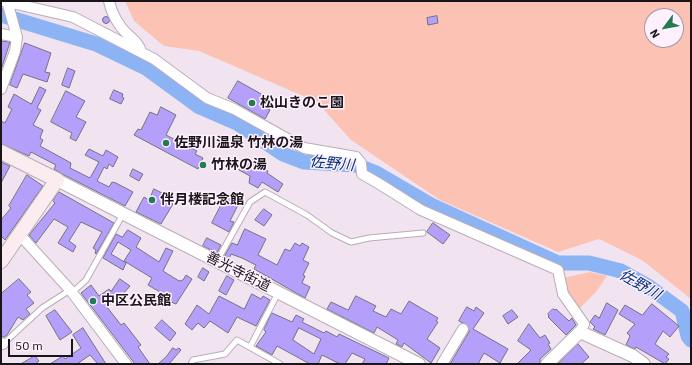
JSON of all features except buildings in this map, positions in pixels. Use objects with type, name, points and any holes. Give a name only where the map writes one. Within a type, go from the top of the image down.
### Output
[{"type":"main road","points":[[1,152],[57,180],[1,261]]},
{"type":"street","points":[[109,1],[111,12],[121,29],[140,46],[141,52]]},
{"type":"street","points":[[1,89],[15,51],[16,35],[7,3],[73,17],[154,59],[207,98],[234,110],[304,148],[356,157],[361,162],[362,174],[385,186],[402,199],[421,210],[558,270],[563,294],[584,324],[580,332],[546,364]]},
{"type":"street","points":[[1,34],[16,35]]},
{"type":"street","name":"善光寺街道","points":[[57,180],[419,364]]},
{"type":"street","points":[[20,235],[71,291],[126,364]]},
{"type":"street","points":[[442,364],[463,329]]},
{"type":"street","points":[[580,332],[632,356],[644,364]]},
{"type":"lane","points":[[217,262],[250,202],[266,192],[307,215],[332,234],[351,242],[369,238],[423,233]]},
{"type":"lane","points":[[2,345],[42,308],[71,291],[86,280],[124,214]]},
{"type":"lane","points":[[250,347],[278,293]]},
{"type":"lane","points":[[191,364],[193,360],[225,354],[237,340],[280,364]]},
{"type":"shaded area","points":[[125,1],[691,1],[691,299],[642,260],[599,239],[558,252],[440,200],[351,140],[317,102],[199,51],[164,46],[134,21]]},
{"type":"shaded area","points":[[590,272],[607,276],[596,292],[577,311],[565,293],[563,278]]},
{"type":"waterway","name":"佐野川","points":[[1,15],[96,44],[146,68],[198,106],[237,123],[283,154],[304,162],[356,165],[376,173],[431,205],[558,263],[589,263],[621,271],[648,286],[682,311],[688,336],[691,340]]},
{"type":"place","name":"松山きのこ園","points":[[252,103]]},
{"type":"place","name":"佐野川温泉 竹林の湯","points":[[166,143]]},
{"type":"place","name":"竹林の湯","points":[[203,165]]},
{"type":"place","name":"伴月楼記念館","points":[[152,200]]},
{"type":"place","name":"中区公民館","points":[[93,301]]}]
